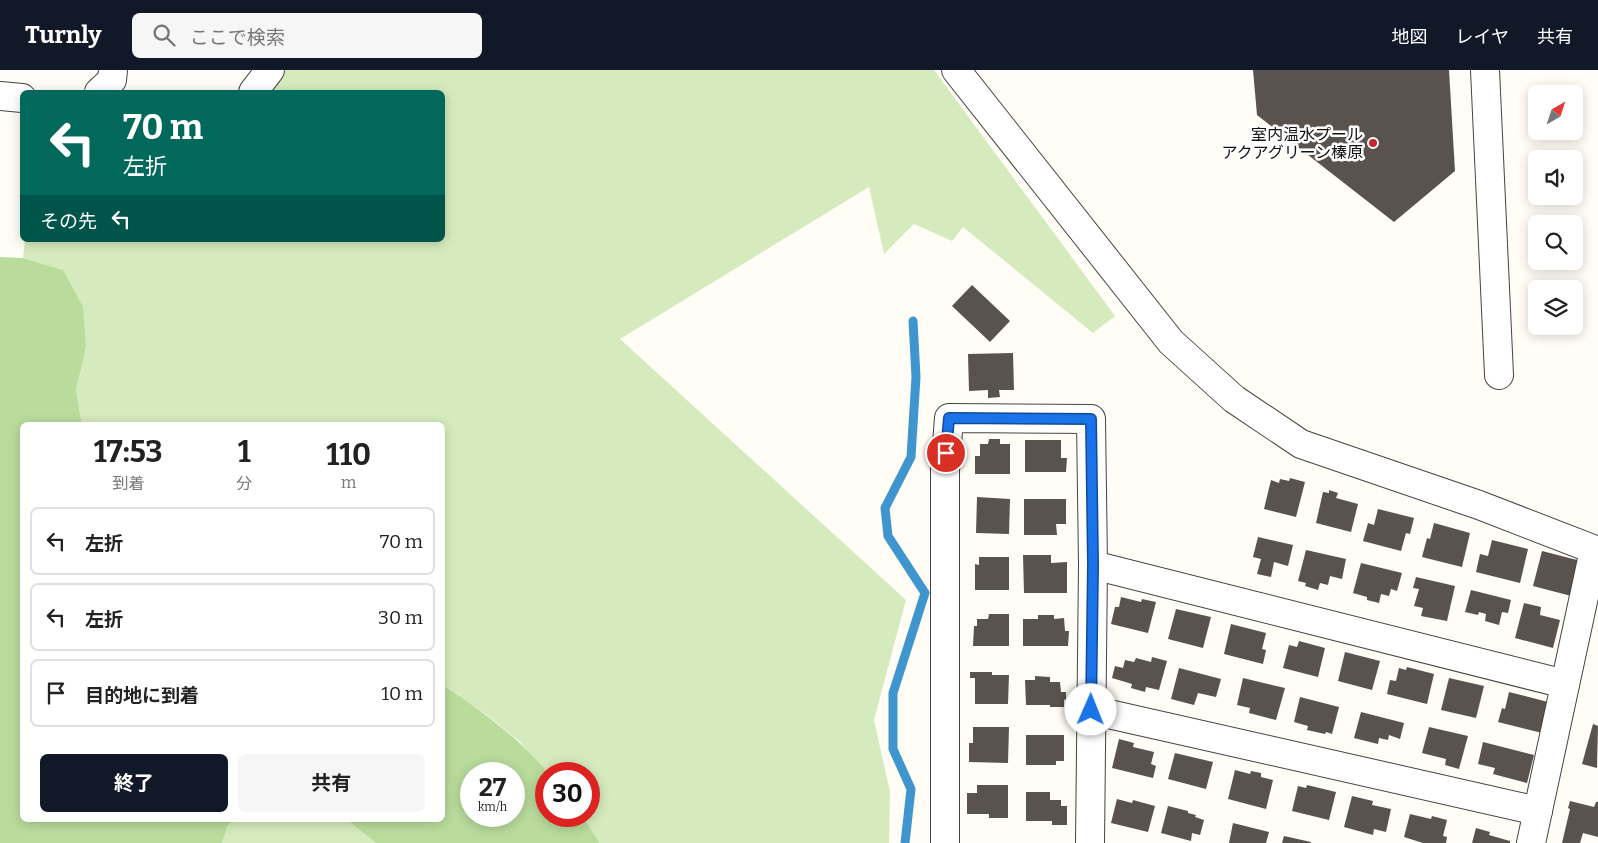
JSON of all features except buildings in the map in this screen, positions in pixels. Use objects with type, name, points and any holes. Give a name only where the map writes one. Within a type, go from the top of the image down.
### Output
[{"type":"street","points":[[101,90],[112,80],[113,70]]},
{"type":"street","points":[[255,90],[270,70]]},
{"type":"street","points":[[956,70],[1171,342],[1234,399],[1301,444],[1479,504],[1596,550],[1531,843]]},
{"type":"street","points":[[1485,70],[1499,375]]},
{"type":"street","points":[[0,96],[20,98]]},
{"type":"street","points":[[945,843],[945,470],[949,418],[1091,419],[1093,565],[1090,843]]},
{"type":"street","points":[[1093,565],[1565,684]]},
{"type":"street","points":[[1091,710],[1538,811]]},
{"type":"green space","points":[[280,70],[934,70],[1115,316],[1093,333],[963,227],[952,241],[914,224],[884,254],[869,187],[620,339],[906,600],[874,720],[890,792],[889,843],[600,843],[589,827],[600,827],[600,762],[538,762],[519,741],[487,715],[445,686],[445,422],[81,422],[76,390],[86,348],[63,270],[23,258],[25,242],[445,242],[445,90],[267,90]]},
{"type":"green space","points":[[0,257],[23,258],[63,270],[83,307],[86,348],[76,390],[81,422],[20,422],[20,822],[231,822],[227,827],[222,843],[0,843]]},
{"type":"green space","points":[[445,686],[499,725],[538,762],[535,762],[535,827],[589,827],[600,843],[376,843],[350,822],[445,822]]},
{"type":"green space","points":[[231,822],[350,822],[376,843],[222,843],[227,827]]},
{"type":"waterway","points":[[905,843],[911,789],[893,749],[893,693],[925,593],[888,536],[885,508],[911,457],[916,377],[913,321]]},
{"type":"place","name":"室内温水プール アクアグリーン榛原","points":[[1373,143]]},
{"type":"route","points":[[946,453],[949,418],[1091,419],[1093,565],[1091,710]]}]
